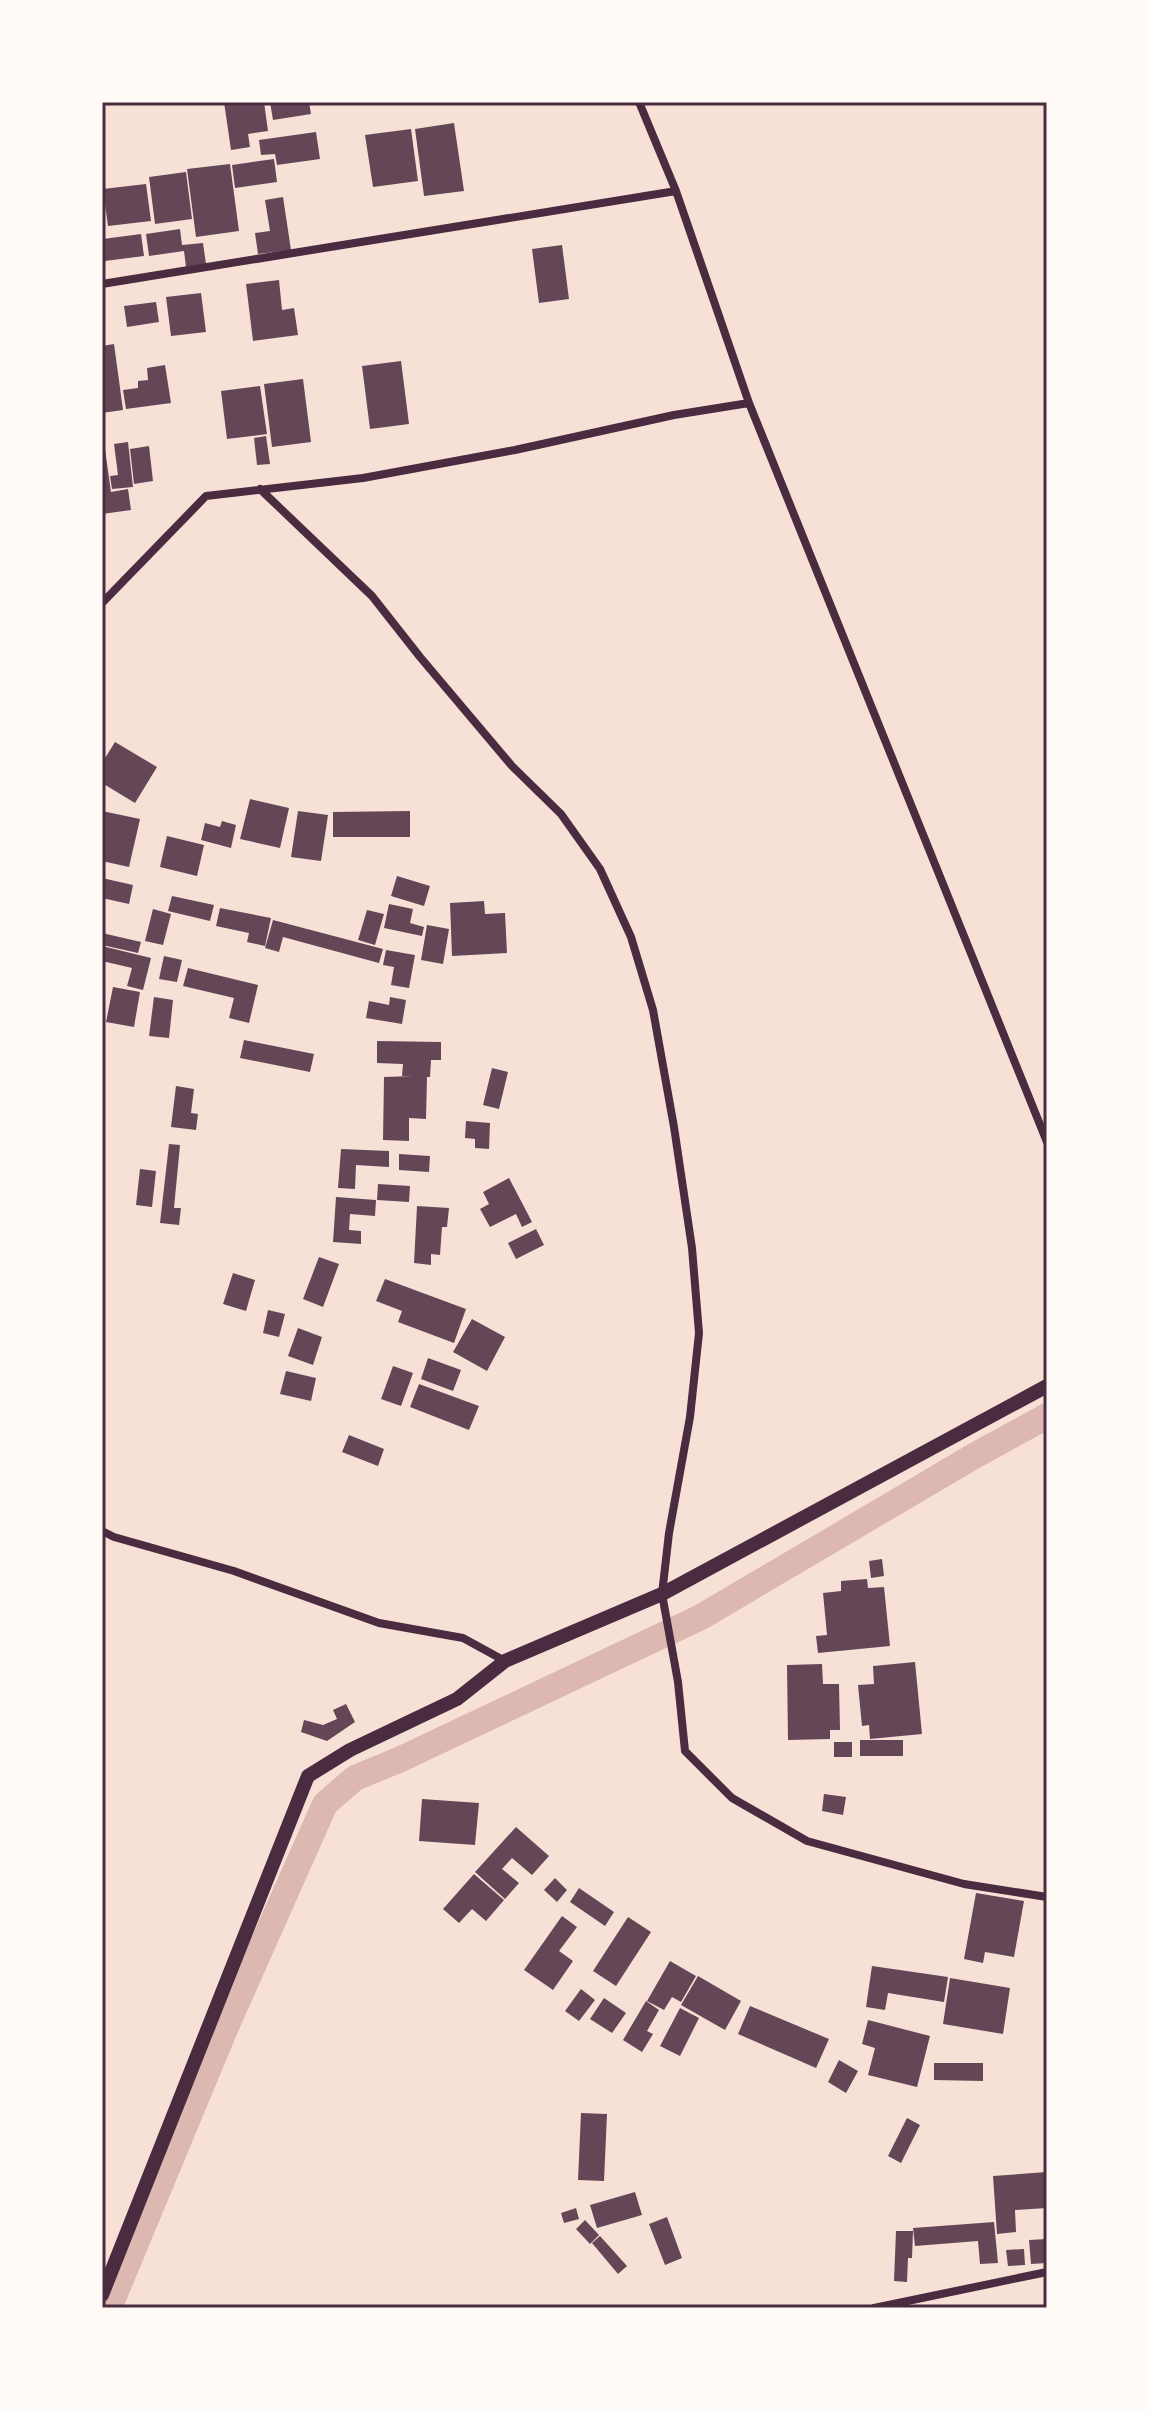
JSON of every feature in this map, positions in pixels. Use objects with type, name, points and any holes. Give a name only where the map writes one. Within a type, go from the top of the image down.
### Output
[{"type":"street","points":[[639,102],[676,191],[749,403],[1047,1142]]},
{"type":"street","points":[[102,284],[676,191]]},
{"type":"street","points":[[102,603],[206,496],[378,475],[515,450],[674,415],[749,403]]},
{"type":"street","points":[[260,489],[372,596],[512,766],[561,814],[600,869],[631,937],[653,1010],[674,1127],[692,1248],[699,1333],[690,1417],[669,1533],[662,1594],[672,1644],[685,1751],[732,1798],[807,1841],[964,1884],[1047,1897]]},
{"type":"street","points":[[102,2295],[308,1776],[350,1750],[457,1699],[505,1661],[662,1594],[1047,1386]]},
{"type":"street","points":[[102,1531],[234,1571],[379,1623],[463,1638],[505,1661]]},
{"type":"street","points":[[874,2308],[1047,2272]]},
{"type":"building","points":[[224,102],[264,102],[268,131],[248,134],[250,147],[231,150]]},
{"type":"building","points":[[270,102],[309,102],[311,114],[273,120]]},
{"type":"building","points":[[454,123],[464,191],[424,196],[415,129]]},
{"type":"building","points":[[411,129],[418,181],[373,187],[365,135]]},
{"type":"building","points":[[316,132],[320,159],[277,165],[275,154],[261,155],[259,140]]},
{"type":"building","points":[[274,159],[277,182],[235,188],[232,165]]},
{"type":"building","points":[[230,164],[239,231],[196,237],[187,169]]},
{"type":"building","points":[[186,172],[192,219],[155,224],[149,177]]},
{"type":"building","points":[[146,184],[151,221],[108,226],[103,189]]},
{"type":"building","points":[[283,197],[291,250],[258,254],[255,233],[270,231],[265,200]]},
{"type":"building","points":[[180,229],[182,245],[203,243],[206,264],[186,267],[184,251],[149,256],[146,234]]},
{"type":"building","points":[[141,234],[144,256],[105,261],[103,239]]},
{"type":"building","points":[[562,245],[569,299],[539,303],[532,249]]},
{"type":"building","points":[[279,280],[282,310],[294,308],[298,335],[253,341],[246,284]]},
{"type":"building","points":[[201,293],[206,332],[171,336],[166,297]]},
{"type":"building","points":[[156,302],[159,322],[127,327],[124,306]]},
{"type":"building","points":[[114,344],[123,410],[102,413],[102,346]]},
{"type":"building","points":[[401,361],[409,424],[370,429],[362,366]]},
{"type":"building","points":[[165,365],[171,403],[126,409],[123,390],[138,388],[138,381],[148,380],[147,368]]},
{"type":"building","points":[[303,379],[311,442],[272,447],[264,384]]},
{"type":"building","points":[[260,386],[267,434],[227,439],[221,391]]},
{"type":"building","points":[[266,436],[270,464],[257,465],[254,438]]},
{"type":"building","points":[[128,442],[133,487],[112,489],[110,476],[118,475],[114,444]]},
{"type":"building","points":[[149,446],[153,481],[134,484],[130,449]]},
{"type":"building","points":[[102,449],[105,449],[111,492],[128,489],[131,510],[102,514]]},
{"type":"building","points":[[115,742],[157,767],[135,803],[102,783],[102,763]]},
{"type":"building","points":[[250,799],[289,808],[280,848],[240,839]]},
{"type":"building","points":[[102,811],[140,819],[129,867],[102,861]]},
{"type":"building","points":[[298,811],[328,815],[321,861],[291,857]]},
{"type":"building","points":[[410,811],[410,837],[333,837],[333,812]]},
{"type":"building","points":[[222,821],[236,825],[231,848],[201,840],[205,823],[220,827]]},
{"type":"building","points":[[167,836],[204,845],[197,876],[160,867]]},
{"type":"building","points":[[397,876],[430,886],[424,906],[391,896]]},
{"type":"building","points":[[102,878],[133,885],[129,904],[102,898]]},
{"type":"building","points":[[172,896],[214,905],[210,921],[168,911]]},
{"type":"building","points":[[484,901],[485,914],[505,913],[507,953],[452,956],[450,903]]},
{"type":"building","points":[[389,904],[413,909],[410,923],[424,927],[422,936],[384,928]]},
{"type":"building","points":[[220,908],[271,918],[265,946],[247,942],[249,933],[216,926]]},
{"type":"building","points":[[153,909],[171,914],[163,945],[145,941]]},
{"type":"building","points":[[367,910],[384,914],[375,945],[358,940]]},
{"type":"building","points":[[273,920],[383,949],[379,963],[283,937],[279,952],[265,948]]},
{"type":"building","points":[[427,925],[449,929],[443,964],[421,960]]},
{"type":"building","points":[[102,933],[141,942],[138,953],[102,945]]},
{"type":"building","points":[[102,946],[151,958],[143,990],[127,986],[132,968],[102,961]]},
{"type":"building","points":[[386,950],[415,955],[409,988],[391,985],[394,967],[383,965]]},
{"type":"building","points":[[164,956],[182,960],[177,982],[159,979]]},
{"type":"building","points":[[188,968],[258,985],[249,1023],[229,1018],[234,998],[183,986]]},
{"type":"building","points":[[113,987],[140,992],[134,1027],[106,1022]]},
{"type":"building","points":[[154,997],[173,1000],[169,1038],[149,1036]]},
{"type":"building","points":[[390,997],[406,1000],[402,1024],[366,1018],[369,1001],[389,1005]]},
{"type":"building","points":[[244,1040],[314,1054],[310,1072],[240,1058]]},
{"type":"building","points":[[377,1041],[441,1042],[441,1060],[431,1060],[430,1077],[427,1077],[426,1119],[409,1118],[409,1141],[383,1140],[384,1077],[413,1076],[402,1076],[403,1064],[377,1063]]},
{"type":"building","points":[[492,1068],[508,1072],[499,1109],[483,1105]]},
{"type":"building","points":[[176,1086],[194,1089],[191,1113],[198,1114],[196,1130],[171,1127]]},
{"type":"building","points":[[466,1121],[490,1123],[489,1149],[475,1148],[475,1139],[465,1138]]},
{"type":"building","points":[[169,1144],[180,1145],[174,1208],[181,1208],[179,1225],[160,1223]]},
{"type":"building","points":[[341,1149],[389,1151],[389,1167],[356,1165],[355,1189],[338,1188]]},
{"type":"building","points":[[399,1154],[430,1156],[429,1172],[399,1170]]},
{"type":"building","points":[[140,1169],[156,1171],[152,1207],[136,1205]]},
{"type":"building","points":[[509,1178],[532,1222],[522,1227],[516,1214],[490,1227],[480,1209],[489,1204],[483,1192]]},
{"type":"building","points":[[378,1184],[410,1186],[409,1202],[377,1200]]},
{"type":"building","points":[[336,1197],[376,1200],[375,1216],[350,1214],[349,1230],[361,1231],[361,1244],[333,1242]]},
{"type":"building","points":[[417,1206],[449,1208],[447,1227],[442,1227],[440,1255],[431,1254],[431,1265],[414,1263]]},
{"type":"building","points":[[536,1229],[544,1245],[516,1259],[508,1243]]},
{"type":"building","points":[[319,1257],[339,1264],[323,1307],[303,1299]]},
{"type":"building","points":[[233,1273],[255,1280],[246,1311],[223,1304]]},
{"type":"building","points":[[385,1279],[466,1309],[454,1343],[398,1322],[402,1311],[376,1301]]},
{"type":"building","points":[[268,1310],[285,1314],[279,1337],[263,1333]]},
{"type":"building","points":[[472,1319],[505,1337],[487,1371],[453,1352]]},
{"type":"building","points":[[298,1328],[322,1337],[313,1365],[288,1356]]},
{"type":"building","points":[[428,1358],[461,1370],[453,1391],[421,1379]]},
{"type":"building","points":[[393,1366],[413,1373],[401,1406],[381,1399]]},
{"type":"building","points":[[286,1371],[316,1378],[311,1401],[280,1394]]},
{"type":"building","points":[[419,1384],[479,1406],[469,1430],[410,1407]]},
{"type":"building","points":[[349,1435],[384,1449],[378,1466],[342,1452]]},
{"type":"building","points":[[882,1559],[884,1576],[871,1578],[869,1561]]},
{"type":"building","points":[[867,1579],[868,1588],[884,1587],[890,1646],[818,1653],[816,1636],[827,1635],[823,1593],[841,1591],[841,1581]]},
{"type":"building","points":[[915,1662],[922,1734],[870,1739],[869,1725],[862,1726],[858,1685],[874,1684],[873,1666]]},
{"type":"building","points":[[822,1664],[823,1684],[839,1684],[840,1730],[830,1730],[830,1739],[788,1740],[787,1665]]},
{"type":"building","points":[[346,1704],[355,1722],[327,1741],[301,1732],[304,1720],[323,1725],[337,1719],[333,1710]]},
{"type":"building","points":[[860,1740],[903,1740],[903,1756],[860,1756]]},
{"type":"building","points":[[834,1742],[852,1742],[852,1757],[834,1757]]},
{"type":"building","points":[[824,1794],[846,1797],[843,1815],[822,1811]]},
{"type":"building","points":[[422,1799],[479,1803],[475,1845],[419,1841]]},
{"type":"building","points":[[516,1827],[549,1856],[532,1875],[512,1858],[502,1869],[519,1883],[505,1899],[475,1872]]},
{"type":"building","points":[[474,1874],[504,1900],[486,1921],[472,1909],[459,1923],[443,1909]]},
{"type":"building","points":[[555,1878],[567,1890],[557,1902],[544,1890]]},
{"type":"building","points":[[579,1888],[614,1912],[605,1926],[570,1902]]},
{"type":"building","points":[[976,1893],[1024,1901],[1014,1957],[985,1952],[983,1963],[964,1959]]},
{"type":"building","points":[[562,1916],[577,1927],[559,1951],[573,1961],[553,1990],[524,1970]]},
{"type":"building","points":[[628,1917],[651,1932],[616,1986],[593,1971]]},
{"type":"building","points":[[670,1961],[696,1976],[681,2002],[672,1997],[664,2010],[647,2001]]},
{"type":"building","points":[[872,1966],[948,1977],[944,2002],[888,1993],[885,2010],[866,2007]]},
{"type":"building","points":[[698,1976],[741,2001],[725,2030],[681,2005]]},
{"type":"building","points":[[950,1978],[1010,1988],[1003,2034],[943,2024]]},
{"type":"building","points":[[581,1989],[595,2000],[579,2021],[565,2011]]},
{"type":"building","points":[[604,1998],[626,2013],[612,2033],[590,2019]]},
{"type":"building","points":[[646,2001],[659,2010],[647,2031],[653,2034],[642,2052],[623,2040]]},
{"type":"building","points":[[750,2006],[829,2039],[816,2068],[738,2034]]},
{"type":"building","points":[[680,2008],[699,2018],[680,2056],[660,2046]]},
{"type":"building","points":[[868,2020],[930,2036],[917,2087],[868,2075],[875,2048],[862,2044]]},
{"type":"building","points":[[839,2060],[858,2071],[846,2093],[828,2082]]},
{"type":"building","points":[[934,2063],[983,2063],[983,2081],[934,2080]]},
{"type":"building","points":[[581,2113],[607,2114],[604,2181],[578,2180]]},
{"type":"building","points":[[907,2118],[920,2125],[901,2163],[888,2156]]},
{"type":"building","points":[[1047,2172],[1047,2208],[1015,2210],[1016,2232],[997,2234],[993,2176]]},
{"type":"building","points":[[635,2192],[642,2215],[597,2228],[590,2205]]},
{"type":"building","points":[[576,2208],[579,2219],[564,2223],[561,2213]]},
{"type":"building","points":[[667,2217],[682,2258],[665,2265],[649,2224]]},
{"type":"building","points":[[585,2220],[599,2235],[590,2244],[576,2229]]},
{"type":"building","points":[[994,2222],[998,2263],[980,2264],[978,2241],[915,2246],[913,2228]]},
{"type":"building","points":[[896,2231],[913,2231],[907,2282],[894,2281]]},
{"type":"building","points":[[600,2236],[627,2266],[618,2274],[592,2243]]},
{"type":"building","points":[[1047,2239],[1047,2263],[1031,2264],[1029,2240]]},
{"type":"building","points":[[1024,2249],[1025,2265],[1008,2266],[1006,2250]]},
{"type":"waterway","points":[[109,2308],[225,2029],[325,1804],[355,1778],[701,1617],[1047,1416]]}]
